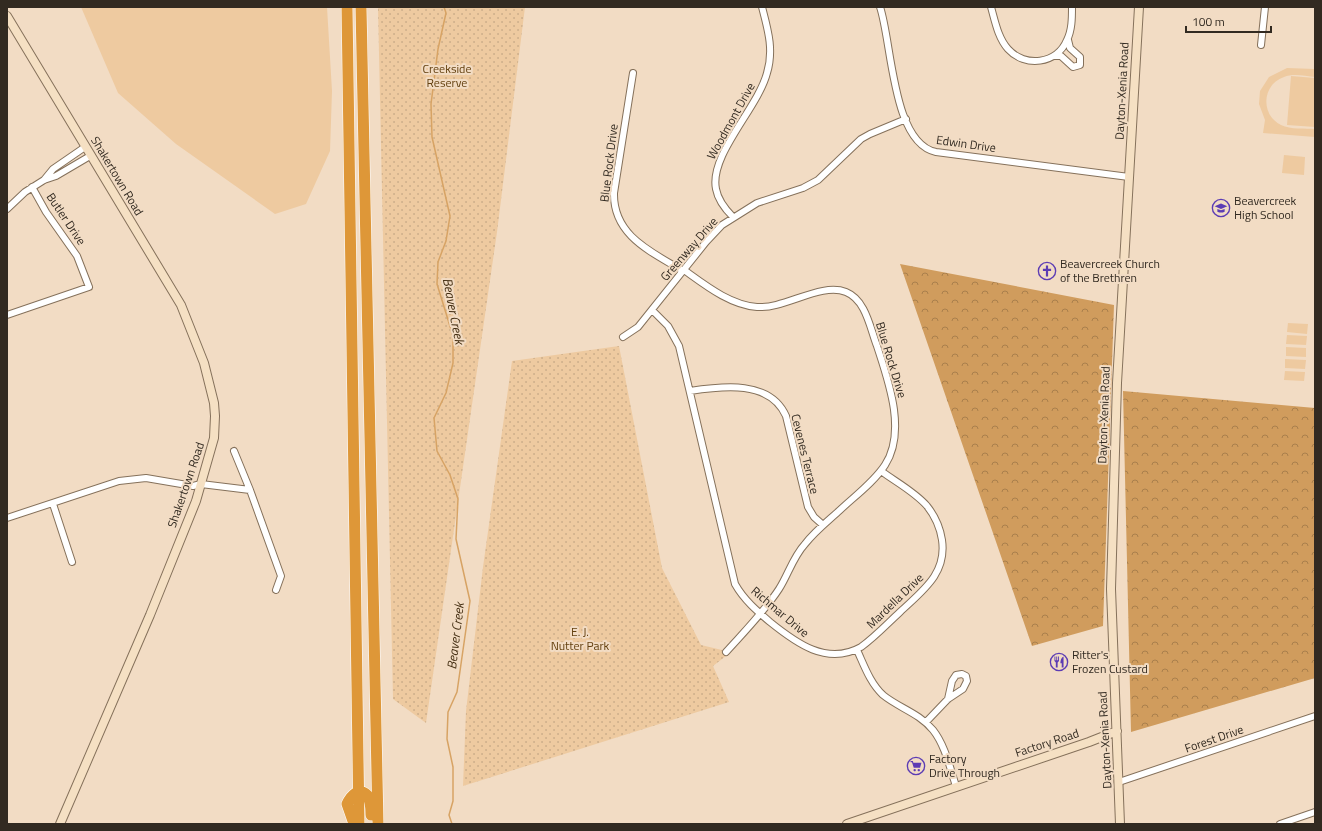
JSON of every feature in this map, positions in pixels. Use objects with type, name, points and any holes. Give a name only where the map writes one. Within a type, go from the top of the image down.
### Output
[{"type":"highway","points":[[348,7],[359,824]]},
{"type":"highway","points":[[362,7],[369,449],[378,824]]},
{"type":"highway","points":[[354,824],[347,804],[349,798],[359,792]]},
{"type":"highway","points":[[359,792],[367,795],[370,800],[371,824]]},
{"type":"highway","points":[[359,804],[364,824]]},
{"type":"street","name":"Woodmont Drive","points":[[733,217],[720,200],[716,189],[715,178],[725,150],[756,101],[767,73],[771,45],[762,7]]},
{"type":"street","name":"Edwin Drive","points":[[880,7],[886,27],[892,74],[906,119],[916,140],[923,147],[932,151],[1129,177]]},
{"type":"street","points":[[991,7],[1001,39],[1014,55],[1034,61],[1045,60],[1054,56],[1062,49],[1068,40],[1071,28],[1072,7]]},
{"type":"street","name":"Dayton-Xenia Road","points":[[1120,824],[1117,731],[1111,640],[1111,589],[1117,383],[1139,7]]},
{"type":"street","points":[[1261,45],[1265,7]]},
{"type":"street","name":"Shakertown Road","points":[[7,16],[90,156],[176,296],[197,344],[210,384],[215,416],[214,438],[201,484],[150,615],[60,824]]},
{"type":"street","points":[[1054,56],[1061,56],[1073,67],[1080,65],[1080,57],[1070,48],[1068,40]]},
{"type":"street","name":"Blue Rock Drive","points":[[633,73],[614,193],[615,212],[621,224],[634,240],[716,292],[749,306],[772,306],[822,291],[836,290],[846,292],[857,300],[866,314],[888,382],[894,406],[894,440],[888,460],[881,471],[823,525],[801,548],[779,590],[726,652]]},
{"type":"street","name":"Greenway Drive","points":[[623,337],[638,327],[710,238],[733,217],[757,203],[803,188],[818,180],[861,139],[906,119]]},
{"type":"street","points":[[44,180],[53,169],[85,147]]},
{"type":"street","points":[[7,209],[44,180],[56,176],[90,156]]},
{"type":"street","name":"Butler Drive","points":[[7,315],[89,287],[77,256],[46,212],[32,188]]},
{"type":"street","name":"Richmar Drive","points":[[652,310],[668,326],[676,339],[690,390],[734,580],[742,596],[792,640],[810,650],[833,654],[857,650]]},
{"type":"street","name":"Cevenes Terrace","points":[[690,390],[737,387],[759,391],[773,398],[786,416],[808,507],[814,518],[823,525]]},
{"type":"street","points":[[234,451],[282,576],[276,590]]},
{"type":"street","name":"Mardella Drive","points":[[857,650],[865,645],[930,584],[940,569],[942,558],[940,532],[930,510],[923,502],[881,471]]},
{"type":"street","points":[[7,518],[53,504],[118,481],[146,478],[194,486],[201,484],[250,490]]},
{"type":"street","points":[[53,504],[72,562]]},
{"type":"street","points":[[857,650],[870,679],[879,691],[926,722],[934,732],[940,742],[956,786]]},
{"type":"street","points":[[926,722],[948,699]]},
{"type":"street","name":"Forest Drive","points":[[1119,782],[1315,716]]},
{"type":"street","name":"Factory Road","points":[[847,824],[1089,742],[1117,731]]},
{"type":"street","points":[[1280,824],[1315,812]]},
{"type":"green space","points":[[81,7],[327,7],[332,91],[330,151],[306,204],[275,214],[176,144],[118,93]]},
{"type":"green space","name":"Creekside Reserve","points":[[378,7],[525,7],[497,232],[426,723],[393,699]]},
{"type":"green space","points":[[1287,68],[1315,69],[1315,77],[1291,75],[1277,81],[1271,86],[1268,93],[1266,100],[1267,107],[1274,120],[1281,125],[1285,127],[1315,129],[1315,137],[1263,133],[1265,120],[1259,104],[1260,91],[1269,77]]},
{"type":"green space","points":[[1291,76],[1315,78],[1315,127],[1287,125]]},
{"type":"green space","points":[[1284,155],[1305,157],[1304,175],[1282,173]]},
{"type":"green space","points":[[900,264],[1114,305],[1103,626],[1032,646]]},
{"type":"green space","points":[[1288,323],[1308,324],[1307,334],[1287,332]]},
{"type":"green space","points":[[1287,335],[1307,336],[1306,345],[1286,344]]},
{"type":"green space","name":"E. J. Nutter Park","points":[[619,346],[662,568],[701,645],[722,650],[726,656],[713,666],[729,702],[463,786],[466,711],[483,567],[512,361]]},
{"type":"green space","points":[[1286,347],[1306,348],[1306,357],[1286,356]]},
{"type":"green space","points":[[1285,359],[1306,360],[1305,369],[1285,368]]},
{"type":"green space","points":[[1285,371],[1305,372],[1304,381],[1284,380]]},
{"type":"green space","points":[[1123,391],[1315,408],[1315,678],[1131,732]]},
{"type":"waterway","name":"Beaver Creek","points":[[444,7],[446,13],[438,49],[431,104],[432,137],[450,216],[446,241],[438,262],[437,284],[453,336],[453,363],[446,393],[434,418],[437,451],[450,475],[458,499],[456,539],[470,601],[457,692],[448,712],[447,739],[453,767],[453,801],[449,815],[452,824]]},
{"type":"place","name":"Beavercreek High School","points":[[1221,208]]},
{"type":"place","name":"Beavercreek Church of the Brethren","points":[[1047,271]]},
{"type":"place","name":"Ritter's Frozen Custard","points":[[1059,662]]},
{"type":"place","name":"Factory Drive Through","points":[[916,766]]}]
